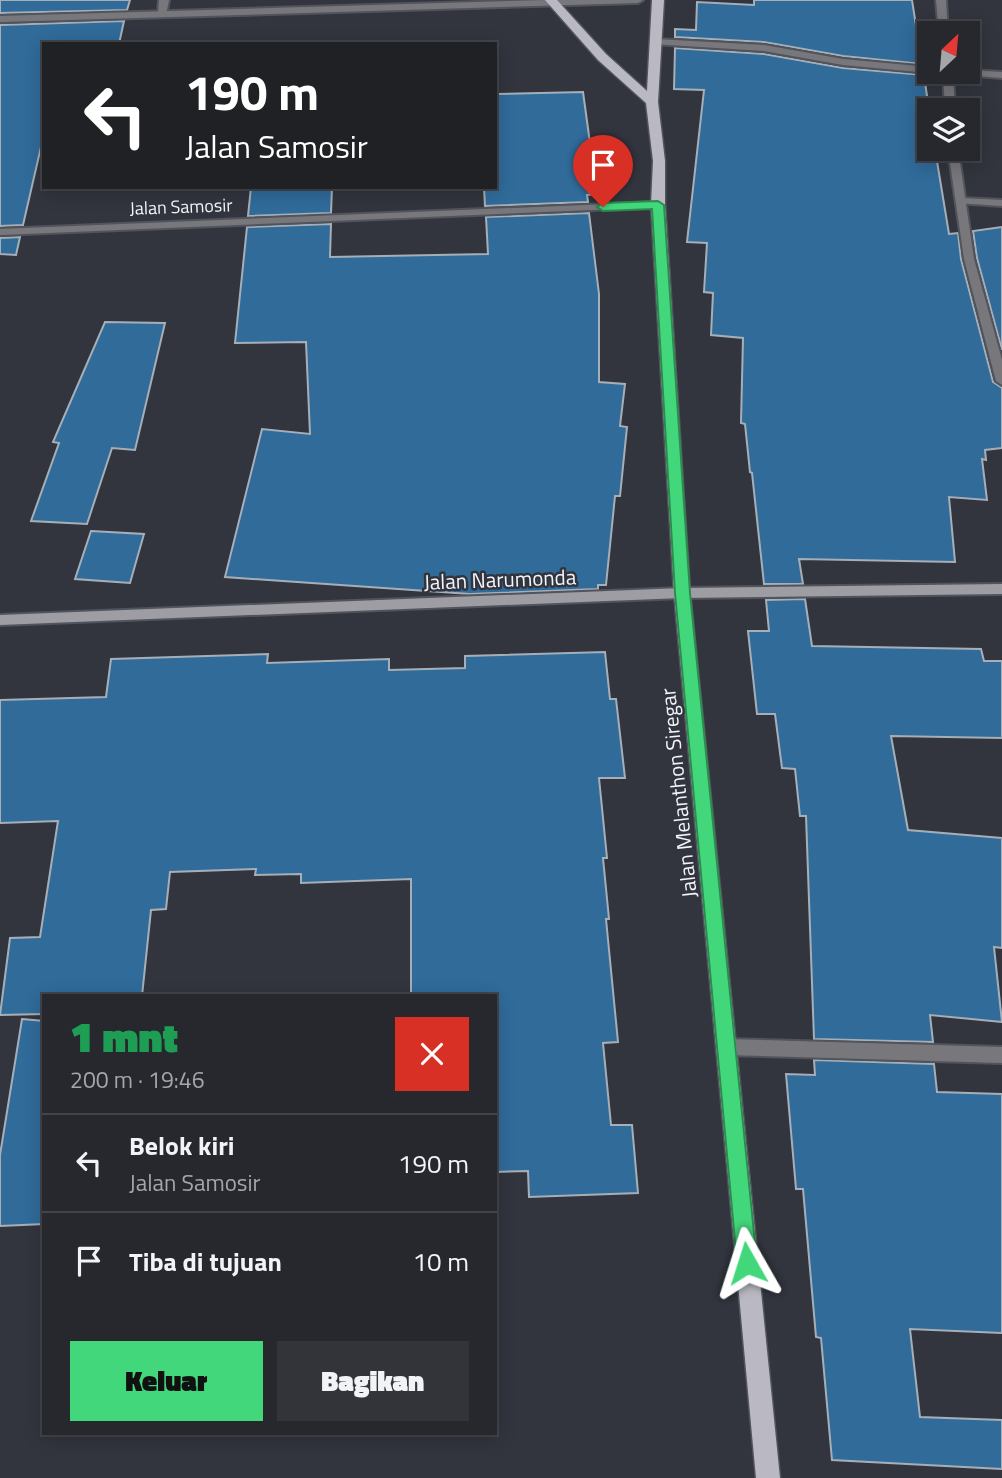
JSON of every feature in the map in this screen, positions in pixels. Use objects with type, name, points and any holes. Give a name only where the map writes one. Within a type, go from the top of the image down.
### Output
[{"type":"main road","points":[[552,0],[602,57],[652,102]]},
{"type":"main road","name":"Jalan Melanthon Siregar","points":[[658,0],[652,102],[659,161],[658,205],[682,593],[768,1478]]},
{"type":"street","points":[[163,13],[164,0]]},
{"type":"street","points":[[0,19],[552,0],[604,3],[638,0]]},
{"type":"street","points":[[941,0],[943,21]]},
{"type":"street","points":[[656,42],[764,48],[843,62],[917,69]]},
{"type":"street","points":[[980,74],[1002,75]]},
{"type":"street","points":[[955,161],[969,259],[1002,381]]},
{"type":"street","points":[[961,201],[1002,204]]},
{"type":"street","name":"Jalan Samosir","points":[[0,232],[658,205]]},
{"type":"street","name":"Jalan Narumonda","points":[[0,620],[682,593],[1002,589]]},
{"type":"street","points":[[726,1047],[1002,1055]]},
{"type":"building","points":[[0,0],[130,0],[127,10],[0,13]]},
{"type":"building","points":[[754,0],[912,0],[917,32],[917,63],[843,56],[764,42],[675,37],[675,29],[696,30],[697,2],[754,5]]},
{"type":"building","points":[[124,21],[119,42],[42,42],[42,143],[23,225],[0,226],[0,25]]},
{"type":"building","points":[[675,48],[764,54],[843,68],[917,74],[917,84],[925,84],[927,98],[917,98],[917,161],[937,161],[949,234],[958,233],[961,259],[993,382],[1002,388],[1002,448],[985,450],[986,460],[982,459],[987,500],[949,497],[955,562],[799,559],[803,584],[764,584],[745,424],[741,423],[743,338],[711,335],[713,293],[704,292],[707,243],[687,242],[704,90],[674,89]]},
{"type":"building","points":[[583,92],[597,194],[587,195],[588,202],[485,206],[484,189],[497,189],[497,94]]},
{"type":"building","points":[[251,189],[332,189],[331,213],[248,216]]},
{"type":"building","points":[[589,213],[599,294],[599,382],[625,384],[620,426],[627,427],[620,496],[615,496],[606,585],[598,585],[598,589],[470,594],[225,577],[262,429],[310,434],[306,342],[235,343],[247,227],[331,224],[330,257],[488,254],[486,217]]},
{"type":"building","points":[[1002,227],[1002,350],[977,258],[973,231]]},
{"type":"building","points":[[20,237],[16,255],[0,254],[0,238]]},
{"type":"building","points":[[105,322],[165,323],[135,450],[112,448],[87,524],[31,521],[59,443],[53,442]]},
{"type":"building","points":[[91,531],[144,534],[130,583],[75,579]]},
{"type":"building","points":[[805,599],[812,646],[981,649],[984,661],[1002,661],[1002,738],[891,736],[908,830],[1002,838],[1002,948],[994,947],[1002,1022],[930,1015],[933,1042],[814,1039],[806,816],[800,816],[795,769],[782,768],[775,714],[757,714],[748,631],[769,631],[766,600]]},
{"type":"building","points":[[605,652],[610,699],[616,699],[625,778],[599,778],[607,858],[603,858],[609,919],[606,919],[618,1042],[603,1043],[611,1125],[632,1125],[638,1193],[529,1197],[528,1171],[497,1172],[497,994],[411,994],[411,879],[301,883],[301,874],[255,875],[256,869],[170,872],[166,909],[151,910],[142,994],[42,994],[42,1014],[0,1015],[10,938],[40,937],[58,821],[0,823],[0,700],[106,697],[111,659],[268,654],[267,663],[389,659],[389,670],[465,668],[465,656]]},
{"type":"building","points":[[22,1019],[42,1021],[42,1224],[0,1226],[0,1155]]},
{"type":"building","points":[[814,1060],[934,1064],[937,1092],[1002,1094],[1002,1333],[910,1329],[920,1417],[1002,1420],[1002,1469],[832,1460],[821,1338],[816,1337],[803,1189],[796,1189],[786,1074],[815,1075]]},
{"type":"route","points":[[603,207],[658,205],[682,593],[747,1263]]}]
